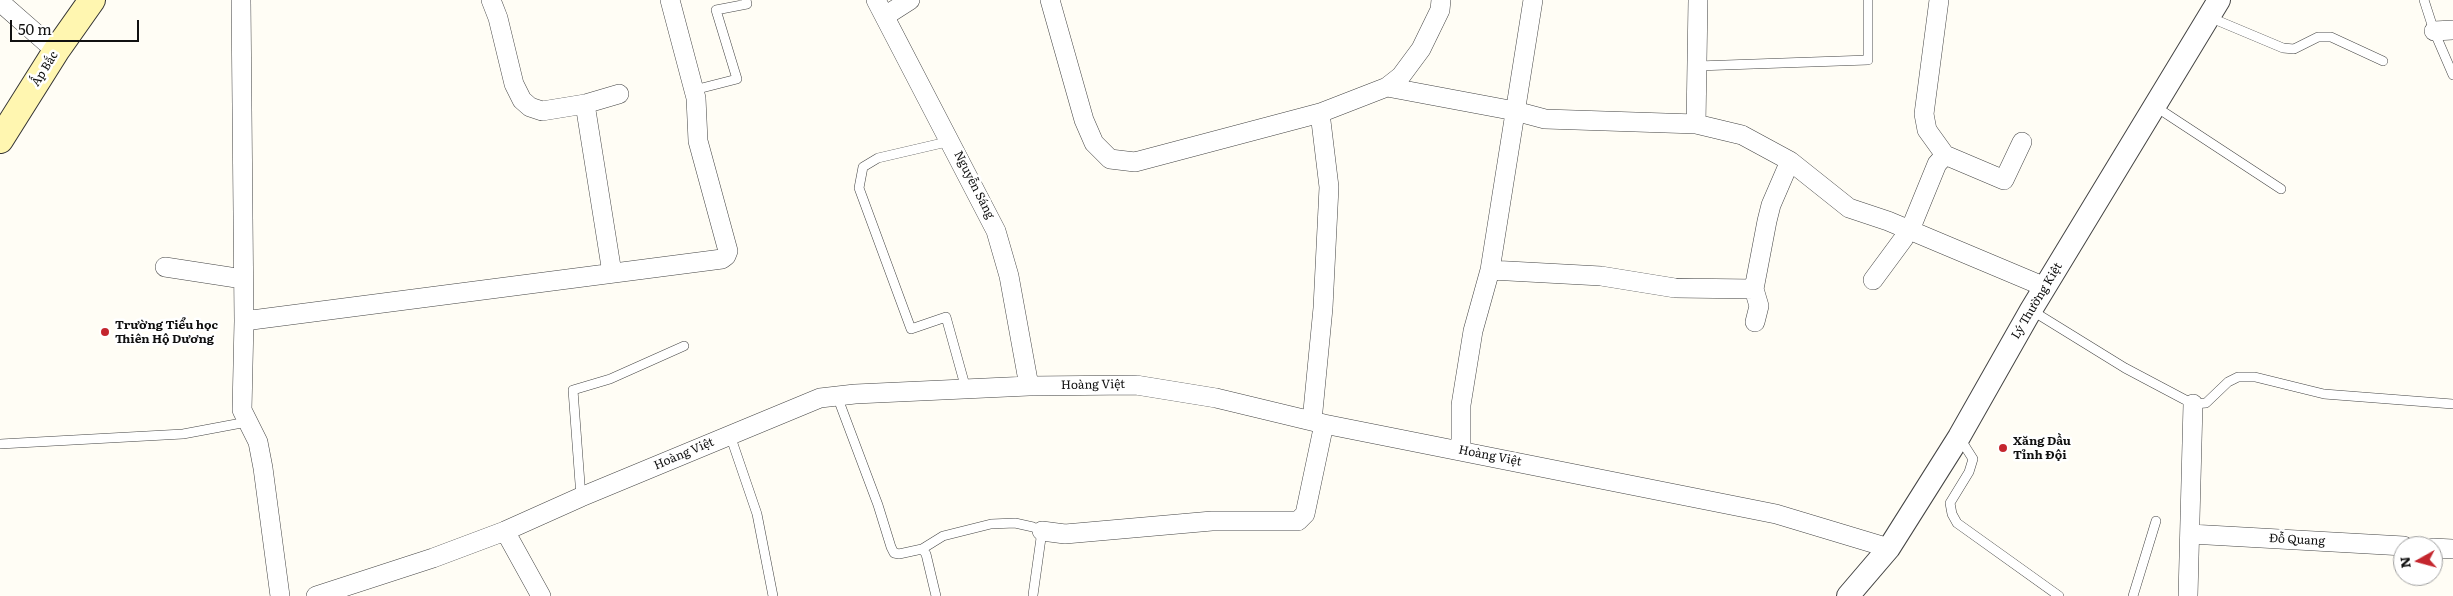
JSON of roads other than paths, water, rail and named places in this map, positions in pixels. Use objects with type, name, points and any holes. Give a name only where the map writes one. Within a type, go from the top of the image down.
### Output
[{"type":"main road","name":"Ấp Bắc","points":[[0,140],[56,51],[92,0]]},
{"type":"street","points":[[241,0],[244,279],[242,410],[258,442],[280,596]]},
{"type":"street","points":[[491,0],[498,18],[514,84],[522,100],[530,107],[542,111],[585,104],[619,94]]},
{"type":"street","points":[[244,321],[722,259],[726,256],[728,250],[698,141],[698,106],[670,0]]},
{"type":"street","points":[[880,8],[910,0]]},
{"type":"street","points":[[1050,0],[1084,120],[1094,143],[1110,159],[1135,162],[1320,113],[1387,87],[1402,76],[1421,49],[1440,10],[1441,0]]},
{"type":"street","points":[[1460,450],[1462,396],[1473,331],[1490,270],[1533,0]]},
{"type":"street","points":[[1696,124],[1698,0]]},
{"type":"street","points":[[1939,0],[1924,114],[1927,130],[1945,155],[2004,180],[2022,142]]},
{"type":"street","points":[[0,2],[56,51]]},
{"type":"street","name":"Nguyễn Sáng","points":[[880,8],[951,141],[996,231],[1009,276],[1029,386]]},
{"type":"street","name":"Lý Thường Kiệt","points":[[1848,596],[1889,548],[1959,437],[2031,310],[2214,8]]},
{"type":"street","points":[[2434,31],[2453,30]]},
{"type":"street","points":[[1387,87],[1515,111],[1545,119],[1696,124],[1742,135],[1790,161],[1849,208],[1907,229],[2045,287]]},
{"type":"street","points":[[585,104],[612,273]]},
{"type":"street","points":[[1042,531],[1065,534],[1212,521],[1298,521],[1305,514],[1318,422],[1330,187],[1320,113]]},
{"type":"street","points":[[1873,280],[1904,238],[1937,164],[1945,155]]},
{"type":"street","points":[[1755,322],[1760,306],[1758,295],[1754,289],[1771,205],[1790,161]]},
{"type":"street","points":[[165,267],[244,279]]},
{"type":"street","points":[[1490,270],[1600,276],[1675,288],[1754,289]]},
{"type":"street","name":"Hoàng Việt","points":[[316,596],[433,558],[505,531],[581,497],[820,398],[1029,386],[1136,385],[1216,398],[1318,422],[1776,514],[1889,548]]},
{"type":"street","points":[[2188,596],[2193,404]]},
{"type":"street","points":[[505,531],[541,596]]},
{"type":"street","name":"Đỗ Quang","points":[[2190,534],[2393,545]]},
{"type":"lane","points":[[694,90],[737,79],[716,10],[747,4],[746,0]]},
{"type":"lane","points":[[1697,66],[1868,60],[1868,0]]},
{"type":"lane","points":[[2424,0],[2434,31],[2453,75]]},
{"type":"lane","points":[[2214,8],[2283,48],[2294,49],[2318,37],[2331,37],[2383,61]]},
{"type":"lane","points":[[2155,107],[2281,189]]},
{"type":"lane","points":[[951,141],[878,158],[863,166],[859,188],[911,329],[946,317],[966,390]]},
{"type":"lane","points":[[2031,310],[2125,368],[2193,404],[2206,403],[2228,382],[2238,377],[2255,377],[2324,394],[2453,404]]},
{"type":"lane","points":[[581,497],[573,390],[610,379],[684,346]]},
{"type":"lane","points":[[837,396],[894,553],[922,550],[943,536],[991,524],[1026,524],[1042,531],[1033,595]]},
{"type":"lane","points":[[0,444],[183,434],[247,422]]},
{"type":"lane","points":[[730,435],[757,514],[773,596]]},
{"type":"lane","points":[[1959,437],[1973,460],[1969,472],[1950,503],[1952,514],[1957,523],[2059,596]]},
{"type":"lane","points":[[2133,596],[2156,521]]},
{"type":"lane","points":[[922,550],[926,554],[936,596]]},
{"type":"place","name":"Trường Tiểu học Thiên Hộ Dương","points":[[105,332]]},
{"type":"place","name":"Xăng Dầu Tỉnh Đội","points":[[2003,448]]}]
